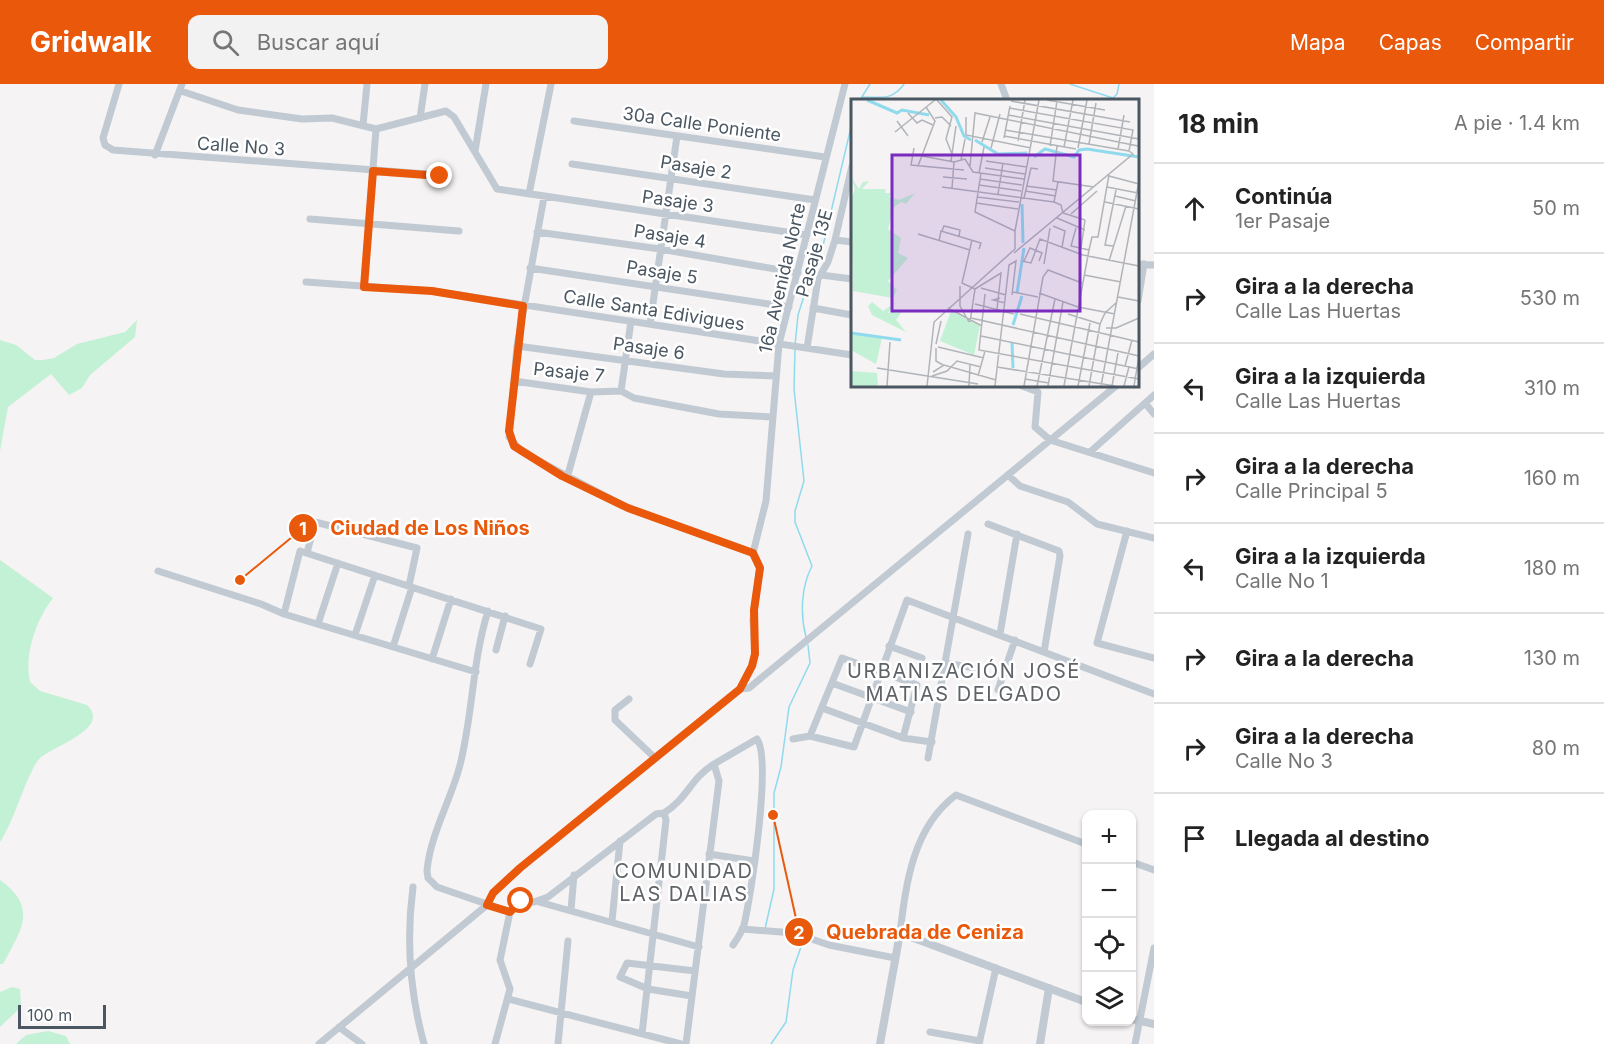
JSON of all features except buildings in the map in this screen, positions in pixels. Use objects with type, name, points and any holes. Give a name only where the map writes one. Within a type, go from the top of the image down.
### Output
[{"type":"street","name":"Calle No 3","points":[[120,84],[105,132],[105,145],[120,152],[440,176]]},
{"type":"street","points":[[363,125],[367,84]]},
{"type":"street","points":[[420,118],[425,84]]},
{"type":"street","points":[[475,151],[486,84]]},
{"type":"street","points":[[529,194],[551,84]]},
{"type":"street","name":"16a Avenida Norte","points":[[753,553],[766,501],[779,344],[845,84]]},
{"type":"street","points":[[1001,84],[1007,99]]},
{"type":"street","points":[[155,154],[182,87],[238,110],[302,119],[332,118],[375,129],[450,113],[475,151]]},
{"type":"street","name":"30a Calle Poniente","points":[[574,120],[825,157]]},
{"type":"street","points":[[364,287],[375,129]]},
{"type":"street","points":[[650,324],[677,136]]},
{"type":"street","name":"Pasaje 3","points":[[475,151],[497,189],[807,235]]},
{"type":"street","name":"Pasaje 2","points":[[572,164],[815,200]]},
{"type":"street","name":"Pasaje 13E","points":[[807,348],[820,275],[828,262],[835,240],[851,170]]},
{"type":"street","points":[[319,1044],[487,905],[493,893],[520,868],[740,689],[752,666],[755,654],[754,610],[760,568],[753,553],[664,523],[567,478],[522,452],[509,437],[517,346],[544,197]]},
{"type":"street","points":[[843,204],[851,206]]},
{"type":"street","points":[[310,219],[459,231]]},
{"type":"street","name":"Pasaje 4","points":[[537,232],[660,249],[798,273]]},
{"type":"street","points":[[835,240],[851,242]]},
{"type":"street","points":[[1139,282],[1141,264],[1154,265]]},
{"type":"street","name":"Pasaje 5","points":[[530,268],[655,285],[789,307]]},
{"type":"street","points":[[820,275],[851,279]]},
{"type":"street","name":"Calle Santa Edivigues","points":[[306,282],[432,291],[851,355]]},
{"type":"street","points":[[813,308],[851,315]]},
{"type":"street","points":[[631,321],[621,391],[634,398],[719,414],[772,417]]},
{"type":"street","name":"Pasaje 6","points":[[517,346],[724,374],[776,376]]},
{"type":"street","points":[[1139,366],[1154,354]]},
{"type":"street","name":"Pasaje 7","points":[[514,381],[591,392],[621,391]]},
{"type":"street","points":[[1025,387],[1038,392],[1035,427],[1050,440],[1154,473]]},
{"type":"street","points":[[740,689],[749,688],[1115,387]]},
{"type":"street","points":[[567,478],[591,392]]},
{"type":"street","points":[[1090,452],[1154,395]]},
{"type":"street","points":[[1145,403],[1154,414]]},
{"type":"street","points":[[1008,475],[1020,486],[1068,502],[1097,524],[1154,538]]},
{"type":"street","points":[[307,554],[315,522],[417,548],[410,586],[393,647]]},
{"type":"street","points":[[988,524],[1059,551],[1044,652]]},
{"type":"street","points":[[1126,531],[1097,643],[1154,658]]},
{"type":"street","points":[[928,758],[968,534]]},
{"type":"street","points":[[1000,634],[1017,534]]},
{"type":"street","points":[[284,614],[300,551],[541,629],[530,664]]},
{"type":"street","points":[[318,624],[338,563]]},
{"type":"street","points":[[158,572],[261,604],[284,614],[476,672]]},
{"type":"street","points":[[355,635],[375,575]]},
{"type":"street","points":[[432,659],[451,599]]},
{"type":"street","points":[[793,739],[810,736],[854,747],[870,697],[907,600],[1154,694]]},
{"type":"street","points":[[488,611],[478,644],[476,672],[460,765],[427,871],[433,885],[510,912]]},
{"type":"street","points":[[496,650],[505,616]]},
{"type":"street","points":[[998,690],[1015,640]]},
{"type":"street","points":[[889,646],[922,658]]},
{"type":"street","points":[[810,736],[842,658],[917,685],[903,738]]},
{"type":"street","points":[[945,663],[981,669]]},
{"type":"street","points":[[832,683],[911,712]]},
{"type":"street","points":[[629,699],[615,710],[615,720],[655,758]]},
{"type":"street","points":[[822,708],[903,738],[932,742]]},
{"type":"street","points":[[538,901],[548,897],[656,814],[664,813],[683,799],[696,777],[757,739],[761,744],[763,781],[754,861],[742,929],[733,945]]},
{"type":"street","points":[[686,1044],[719,781],[714,764]]},
{"type":"street","points":[[880,1044],[900,933],[904,896],[922,833],[934,814],[956,795],[1082,842]]},
{"type":"street","points":[[642,1034],[655,934],[666,820],[664,813]]},
{"type":"street","points":[[612,921],[620,841]]},
{"type":"street","points":[[709,855],[754,861]]},
{"type":"street","points":[[1136,863],[1154,870]]},
{"type":"street","points":[[571,910],[574,875]]},
{"type":"street","points":[[413,887],[408,938],[416,1014],[424,1044]]},
{"type":"street","points":[[495,1044],[508,999],[509,981],[501,965],[500,951],[510,912],[521,901],[538,901],[699,947]]},
{"type":"street","points":[[742,929],[794,933],[829,945],[895,958]]},
{"type":"street","points":[[900,933],[1082,1000]]},
{"type":"street","points":[[558,1044],[568,941]]},
{"type":"street","points":[[1154,948],[1136,1020],[1154,1024]]},
{"type":"street","points":[[692,996],[648,989],[620,977],[627,963],[695,971]]},
{"type":"street","points":[[930,1032],[980,1043],[996,968]]},
{"type":"street","points":[[1040,1044],[1049,988]]},
{"type":"street","points":[[508,999],[681,1044]]},
{"type":"street","points":[[1135,1044],[1136,1026]]},
{"type":"street","points":[[339,1027],[362,1044]]},
{"type":"green space","points":[[137,320],[135,337],[90,375],[82,388],[69,395],[51,374],[8,407],[0,451],[0,340],[16,345],[35,360],[43,360],[54,358],[77,344],[125,332]]},
{"type":"green space","points":[[0,560],[53,598],[41,616],[33,638],[29,660],[30,682],[40,691],[87,705],[93,713],[92,721],[87,729],[40,758],[30,774],[11,822],[0,842]]},
{"type":"green space","points":[[0,880],[12,890],[23,910],[20,930],[3,964],[0,964]]},
{"type":"green space","points":[[12,987],[20,989],[21,1007],[0,1027],[0,992]]},
{"type":"green space","points":[[48,1031],[66,1036],[70,1044],[16,1044],[26,1035]]},
{"type":"waterway","points":[[861,99],[870,84]]},
{"type":"waterway","points":[[862,97],[890,96],[904,84]]},
{"type":"waterway","points":[[1070,84],[1113,98],[1117,94],[1119,84]]},
{"type":"waterway","points":[[795,345],[798,315],[808,283],[821,254],[851,127]]},
{"type":"waterway","points":[[795,349],[794,389],[804,481],[795,511],[795,522],[812,566],[808,574],[803,601],[806,637]]},
{"type":"waterway","points":[[765,929],[774,889],[774,793],[781,767],[789,707],[810,663],[808,645]]},
{"type":"waterway","points":[[771,1044],[786,1022],[793,970],[804,938]]},
{"type":"place","name":"Ciudad de Los Niños","points":[[240,580]]},
{"type":"place","name":"Quebrada de Ceniza","points":[[773,815]]},
{"type":"district","name":"URBANIZACIÓN JOSÉ MATIAS DELGADO","points":[[964,682]]},
{"type":"district","name":"COMUNIDAD LAS DALIAS","points":[[684,882]]},
{"type":"route","points":[[440,176],[373,171],[364,287],[432,291],[523,306],[509,431],[509,437],[514,446],[562,476],[628,508],[753,553],[760,568],[753,620],[755,654],[752,666],[740,689],[520,868],[495,890],[487,905],[510,912],[521,901]]}]
